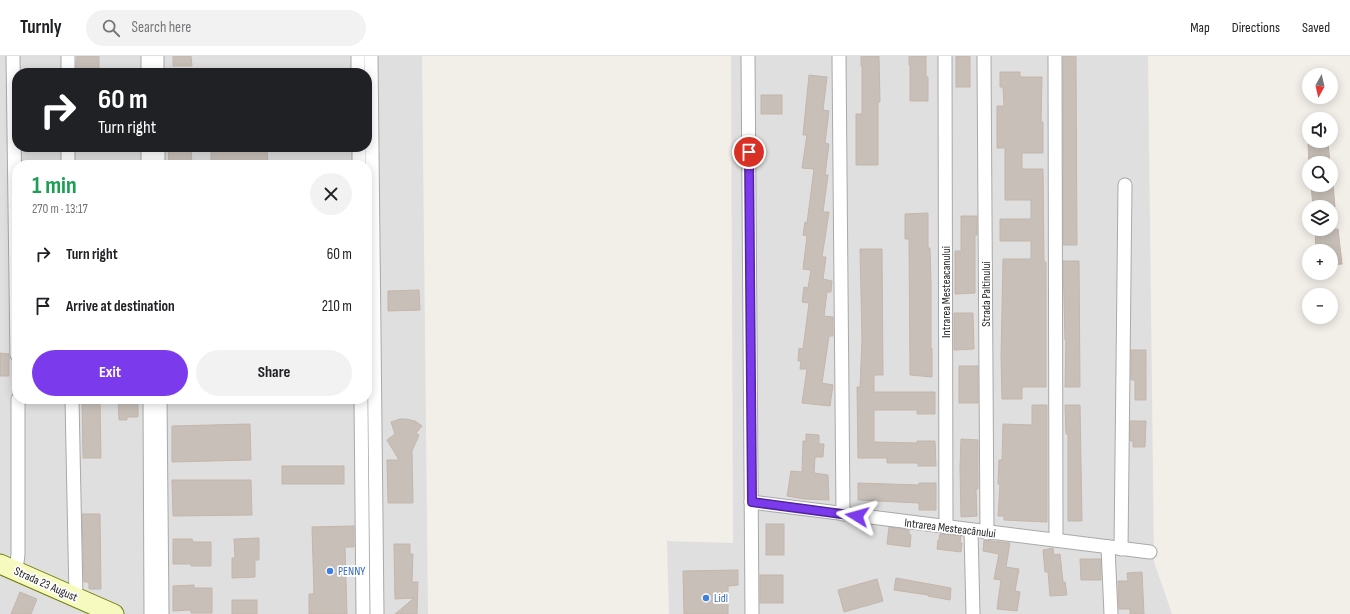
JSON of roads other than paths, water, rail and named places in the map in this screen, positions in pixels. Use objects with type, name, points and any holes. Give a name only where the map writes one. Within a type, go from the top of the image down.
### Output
[{"type":"main road","name":"Strada 23 August","points":[[8,568],[114,614]]},
{"type":"street","points":[[13,56],[13,68]]},
{"type":"street","points":[[68,56],[68,68]]},
{"type":"street","points":[[148,56],[148,68]]},
{"type":"street","points":[[157,56],[157,68]]},
{"type":"street","points":[[358,56],[358,68]]},
{"type":"street","points":[[371,56],[371,68]]},
{"type":"street","points":[[748,56],[752,614]]},
{"type":"street","points":[[839,56],[843,514]]},
{"type":"street","name":"Intrarea Mesteacanului","points":[[945,56],[946,528]]},
{"type":"street","name":"Strada Paltinului","points":[[984,56],[987,533]]},
{"type":"street","points":[[1055,56],[1056,540]]},
{"type":"street","points":[[372,149],[377,614]]},
{"type":"street","points":[[1111,614],[1115,548],[1126,185]]},
{"type":"street","points":[[8,568],[18,554],[18,404]]},
{"type":"street","points":[[72,404],[76,598]]},
{"type":"street","points":[[150,404],[151,614]]},
{"type":"street","points":[[160,404],[162,614]]},
{"type":"street","points":[[361,404],[364,614]]},
{"type":"street","name":"Intrarea Mesteacănului","points":[[752,502],[946,528],[1150,552]]},
{"type":"street","points":[[972,531],[973,614]]},
{"type":"place","name":"PENNY","points":[[330,571]]},
{"type":"place","name":"Lidl","points":[[706,598]]}]
